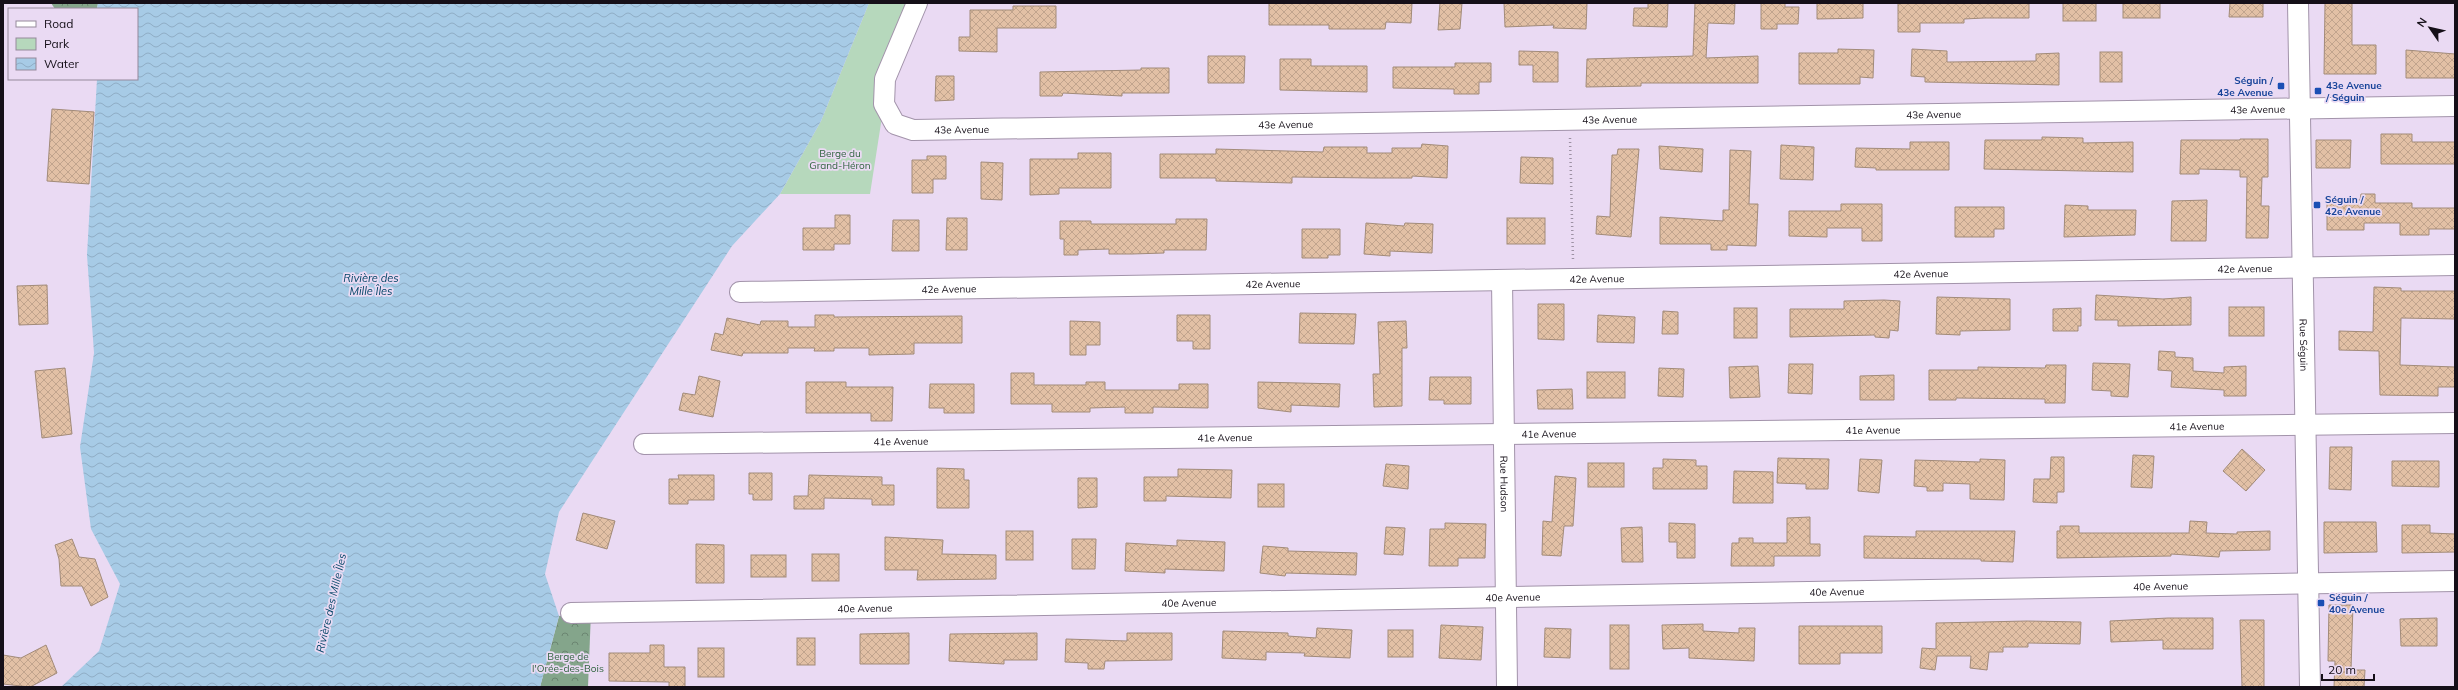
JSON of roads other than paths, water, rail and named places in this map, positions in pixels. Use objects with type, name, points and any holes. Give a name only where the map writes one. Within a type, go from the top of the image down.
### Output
[{"type":"street","name":"43e Avenue","points":[[917,3],[885,79],[884,97],[884,104],[895,124],[913,130],[2300,107],[2455,106]]},
{"type":"street","name":"Rue Séguin","points":[[2298,3],[2310,687]]},
{"type":"street","name":"42e Avenue","points":[[740,292],[2455,265]]},
{"type":"street","name":"Rue Hudson","points":[[1502,280],[1507,687]]},
{"type":"street","name":"41e Avenue","points":[[644,444],[2455,423]]},
{"type":"street","name":"40e Avenue","points":[[571,613],[2455,581]]},
{"type":"water","name":"Rivière des Mille Îles","points":[[98,3],[869,3],[821,121],[780,194],[732,246],[559,512],[545,574],[559,616],[540,687],[61,687],[99,651],[120,584],[91,529],[80,447],[94,353],[87,255],[97,80],[138,80],[138,8],[97,8]]},
{"type":"place","name":"Séguin / 43e Avenue","points":[[2281,86]]},
{"type":"place","name":"43e Avenue / Séguin","points":[[2318,91]]},
{"type":"place","name":"Séguin / 42e Avenue","points":[[2317,205]]},
{"type":"place","name":"Séguin / 40e Avenue","points":[[2321,603]]},
{"type":"park label","name":"Berge du Grand-Héron","points":[[840,158]]},
{"type":"park label","name":"Berge de l'Orée-des-Bois","points":[[568,662]]}]
